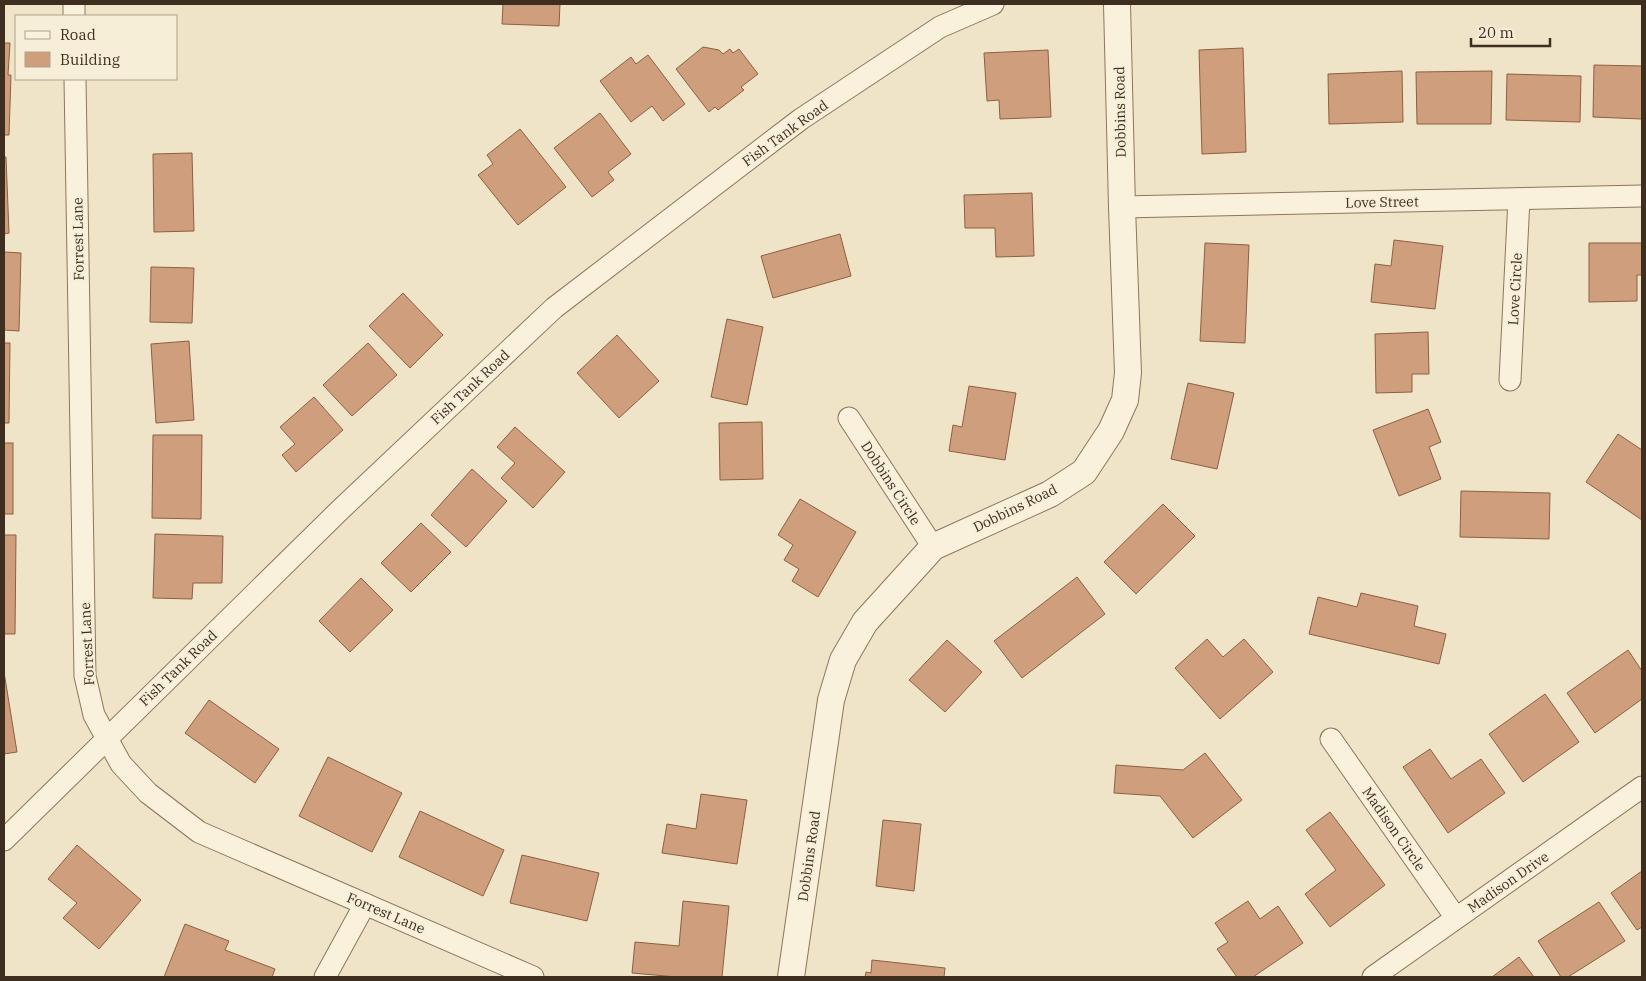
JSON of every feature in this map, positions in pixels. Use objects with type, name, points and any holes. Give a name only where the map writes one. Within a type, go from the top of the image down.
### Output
[{"type":"street","name":"Fish Tank Road","points":[[4,840],[347,503],[554,308],[801,118],[940,27],[993,4]]},
{"type":"street","name":"Dobbins Road","points":[[791,977],[832,700],[843,660],[865,622],[933,547],[1057,490],[1084,472],[1111,431],[1126,400],[1128,373],[1117,4]]},
{"type":"street","name":"Forrest Lane","points":[[75,80],[85,676],[94,715],[122,764],[148,793],[200,832],[534,977]]},
{"type":"street","name":"Love Street","points":[[1122,208],[1642,196]]},
{"type":"street","name":"Love Circle","points":[[1510,380],[1519,199]]},
{"type":"street","name":"Dobbins Circle","points":[[849,418],[933,547]]},
{"type":"street","name":"Madison Circle","points":[[1331,739],[1456,918]]},
{"type":"street","name":"Madison Drive","points":[[1373,977],[1642,787]]},
{"type":"street","points":[[325,977],[365,904]]},
{"type":"building","points":[[503,4],[560,4],[559,26],[502,24]]},
{"type":"building","points":[[4,43],[10,43],[8,75],[11,75],[9,135],[4,135]]},
{"type":"building","points":[[703,47],[719,50],[723,54],[730,49],[733,53],[739,49],[758,74],[741,87],[744,90],[718,110],[715,107],[709,112],[676,69]]},
{"type":"building","points":[[1243,48],[1246,152],[1202,154],[1199,50]]},
{"type":"building","points":[[1048,50],[1051,117],[1000,119],[999,100],[987,101],[984,53]]},
{"type":"building","points":[[648,55],[685,104],[663,121],[652,106],[631,122],[600,81],[631,57],[636,64]]},
{"type":"building","points":[[1594,65],[1642,66],[1642,119],[1593,117]]},
{"type":"building","points":[[1402,71],[1403,122],[1329,124],[1328,74]]},
{"type":"building","points":[[1492,71],[1491,124],[1417,124],[1416,72]]},
{"type":"building","points":[[1507,74],[1581,76],[1580,122],[1506,120]]},
{"type":"building","points":[[600,113],[631,154],[608,172],[614,180],[592,197],[554,148]]},
{"type":"building","points":[[520,129],[566,187],[518,225],[478,175],[493,164],[487,155]]},
{"type":"building","points":[[192,153],[194,231],[154,232],[153,154]]},
{"type":"building","points":[[4,157],[6,157],[9,233],[4,234]]},
{"type":"building","points":[[1032,193],[1034,256],[996,257],[995,228],[965,228],[964,195]]},
{"type":"building","points":[[840,234],[851,276],[773,298],[761,256]]},
{"type":"building","points":[[1394,240],[1443,246],[1435,309],[1371,302],[1375,264],[1391,266]]},
{"type":"building","points":[[1205,243],[1249,245],[1245,343],[1200,341]]},
{"type":"building","points":[[1589,243],[1642,243],[1642,275],[1637,275],[1637,301],[1589,302]]},
{"type":"building","points":[[4,252],[21,253],[19,331],[4,330]]},
{"type":"building","points":[[151,267],[194,268],[192,323],[150,322]]},
{"type":"building","points":[[403,293],[443,335],[410,368],[369,326]]},
{"type":"building","points":[[727,319],[763,327],[747,405],[711,397]]},
{"type":"building","points":[[1428,332],[1429,374],[1412,374],[1412,392],[1376,393],[1375,334]]},
{"type":"building","points":[[617,335],[659,381],[619,418],[577,373]]},
{"type":"building","points":[[189,341],[194,420],[156,423],[151,344]]},
{"type":"building","points":[[4,343],[10,343],[9,423],[4,423]]},
{"type":"building","points":[[368,343],[397,375],[352,416],[323,385]]},
{"type":"building","points":[[1188,383],[1234,393],[1217,469],[1171,459]]},
{"type":"building","points":[[969,386],[1016,393],[1005,460],[949,451],[953,425],[962,427]]},
{"type":"building","points":[[314,397],[343,430],[296,472],[282,455],[295,444],[280,427]]},
{"type":"building","points":[[1428,409],[1441,442],[1429,447],[1441,479],[1399,496],[1373,430]]},
{"type":"building","points":[[762,422],[763,479],[720,480],[719,423]]},
{"type":"building","points":[[515,427],[565,472],[533,508],[501,478],[515,463],[497,447]]},
{"type":"building","points":[[1618,434],[1642,450],[1642,520],[1586,482]]},
{"type":"building","points":[[153,435],[202,435],[201,519],[152,518]]},
{"type":"building","points":[[4,443],[13,443],[13,514],[4,514]]},
{"type":"building","points":[[472,469],[507,501],[466,547],[431,515]]},
{"type":"building","points":[[1461,491],[1550,493],[1549,539],[1460,537]]},
{"type":"building","points":[[800,499],[856,532],[818,597],[792,581],[799,569],[784,560],[793,545],[778,535]]},
{"type":"building","points":[[1163,504],[1195,536],[1136,594],[1104,562]]},
{"type":"building","points":[[421,523],[451,552],[411,592],[381,563]]},
{"type":"building","points":[[155,534],[223,536],[222,583],[193,583],[192,599],[153,598]]},
{"type":"building","points":[[4,535],[16,535],[15,634],[4,634]]},
{"type":"building","points":[[1077,577],[1105,614],[1022,678],[994,641]]},
{"type":"building","points":[[361,578],[393,610],[350,652],[319,621]]},
{"type":"building","points":[[1361,593],[1418,606],[1414,626],[1446,634],[1439,664],[1309,634],[1318,597],[1357,607]]},
{"type":"building","points":[[1207,639],[1223,657],[1244,639],[1273,672],[1220,719],[1175,668]]},
{"type":"building","points":[[947,640],[982,672],[945,712],[909,680]]},
{"type":"building","points":[[1628,650],[1642,671],[1642,699],[1595,733],[1567,693]]},
{"type":"building","points":[[4,672],[17,752],[4,754]]},
{"type":"building","points":[[1545,694],[1579,742],[1523,782],[1489,734]]},
{"type":"building","points":[[209,700],[279,749],[255,783],[185,733]]},
{"type":"building","points":[[1430,749],[1451,779],[1481,759],[1505,793],[1448,833],[1403,767]]},
{"type":"building","points":[[1205,753],[1242,800],[1193,838],[1160,796],[1114,793],[1116,765],[1183,770]]},
{"type":"building","points":[[328,757],[402,793],[372,852],[299,816]]},
{"type":"building","points":[[701,794],[747,800],[737,864],[662,853],[667,824],[696,829]]},
{"type":"building","points":[[420,811],[504,850],[483,896],[399,857]]},
{"type":"building","points":[[1330,812],[1385,885],[1330,927],[1305,894],[1336,870],[1306,830]]},
{"type":"building","points":[[883,820],[921,824],[914,891],[876,886]]},
{"type":"building","points":[[77,845],[141,900],[99,949],[63,918],[77,903],[48,879]]},
{"type":"building","points":[[522,855],[599,873],[587,921],[510,903]]},
{"type":"building","points":[[1642,871],[1642,927],[1637,930],[1611,893]]},
{"type":"building","points":[[683,901],[729,906],[722,977],[677,977],[632,973],[635,942],[679,946]]},
{"type":"building","points":[[1248,901],[1260,919],[1278,906],[1303,943],[1253,977],[1237,977],[1217,949],[1228,942],[1215,923]]},
{"type":"building","points":[[1599,902],[1625,941],[1568,977],[1561,977],[1538,941]]},
{"type":"building","points":[[185,924],[229,941],[225,950],[275,969],[272,977],[164,977]]},
{"type":"building","points":[[1519,957],[1534,977],[1492,977]]},
{"type":"building","points":[[872,960],[945,968],[944,977],[865,977],[866,972],[871,973]]}]
